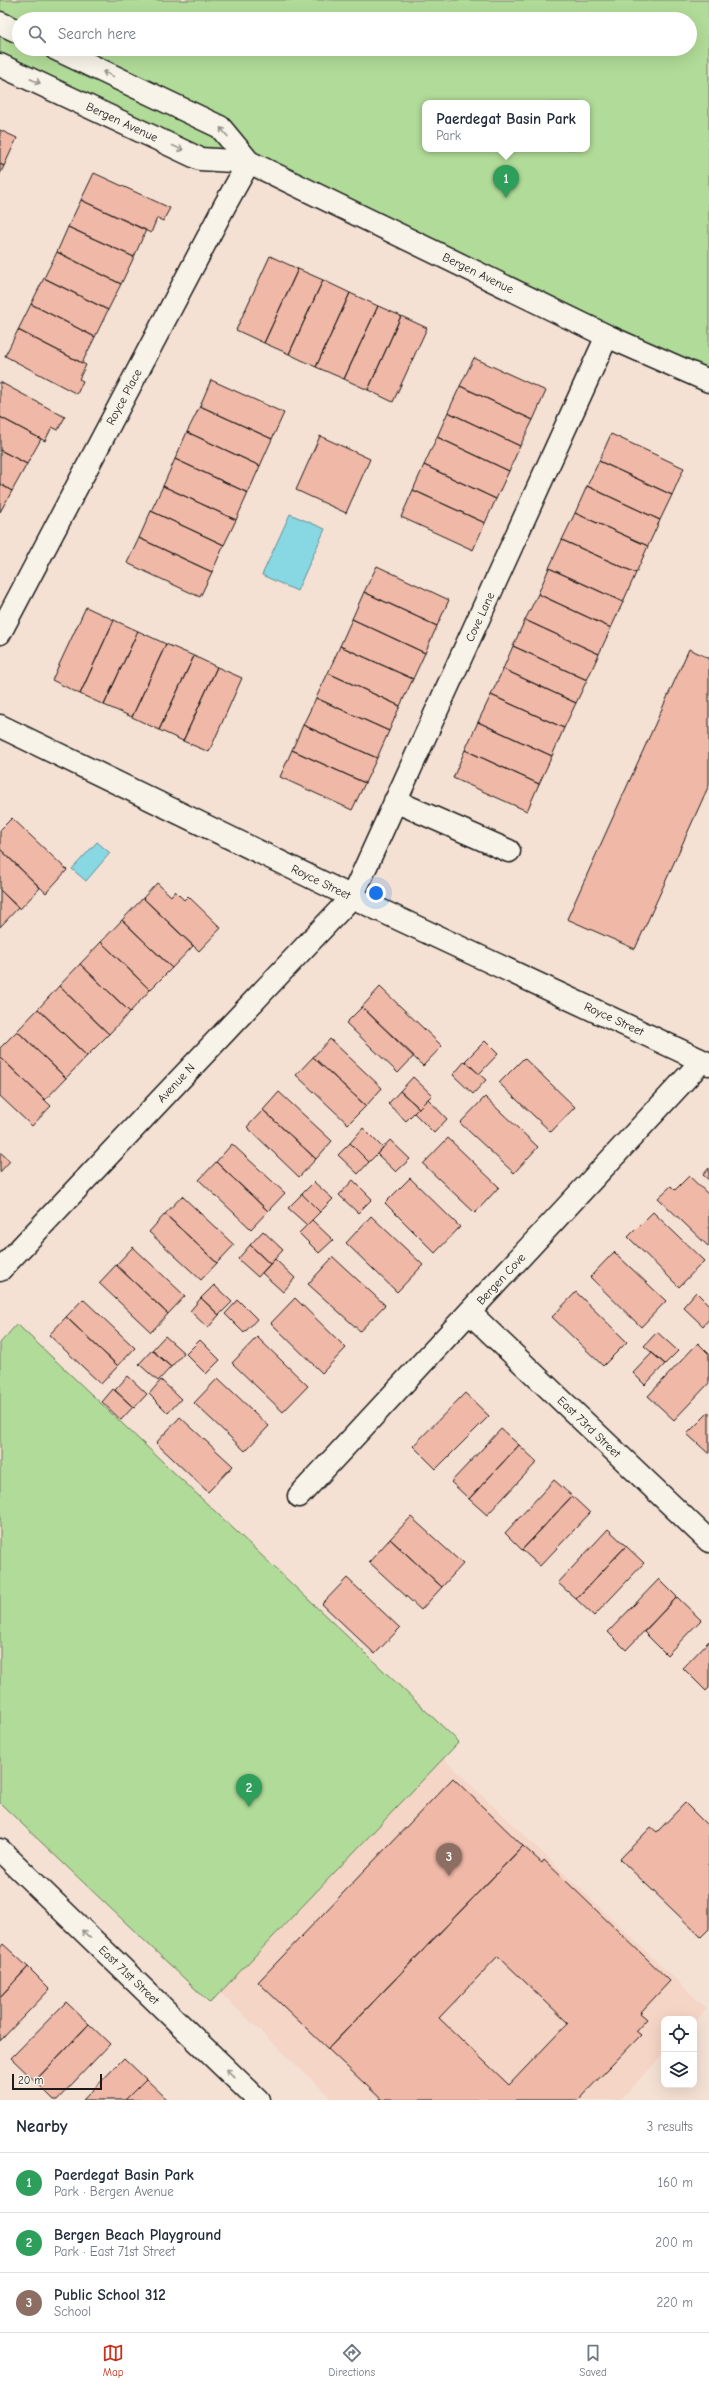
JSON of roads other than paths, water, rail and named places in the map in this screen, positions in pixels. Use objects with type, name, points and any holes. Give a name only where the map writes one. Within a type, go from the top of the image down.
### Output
[{"type":"street","points":[[0,22],[12,28]]},
{"type":"street","name":"Bergen Avenue","points":[[71,56],[220,127],[249,162]]},
{"type":"street","name":"Bergen Avenue","points":[[0,65],[200,159],[249,162],[608,336],[709,381]]},
{"type":"street","name":"Royce Place","points":[[0,633],[249,162]]},
{"type":"street","name":"Cove Lane","points":[[352,897],[608,336]]},
{"type":"street","name":"Royce Street","points":[[0,726],[352,897],[706,1063]]},
{"type":"street","points":[[396,801],[509,852]]},
{"type":"street","name":"Avenue N","points":[[0,1270],[352,897]]},
{"type":"street","name":"Bergen Cove","points":[[299,1496],[706,1063]]},
{"type":"street","name":"East 73rd Street","points":[[470,1313],[709,1542]]},
{"type":"street","name":"East 71st Street","points":[[0,1850],[258,2100]]},
{"type":"water","points":[[290,514],[325,529],[297,591],[262,575]]},
{"type":"water","points":[[97,842],[110,853],[86,881],[72,869]]},
{"type":"place","name":"Paerdegat Basin Park","points":[[506,198]]},
{"type":"place","name":"Bergen Beach Playground","points":[[249,1807]]},
{"type":"place","name":"Public School 312","points":[[449,1876]]}]
